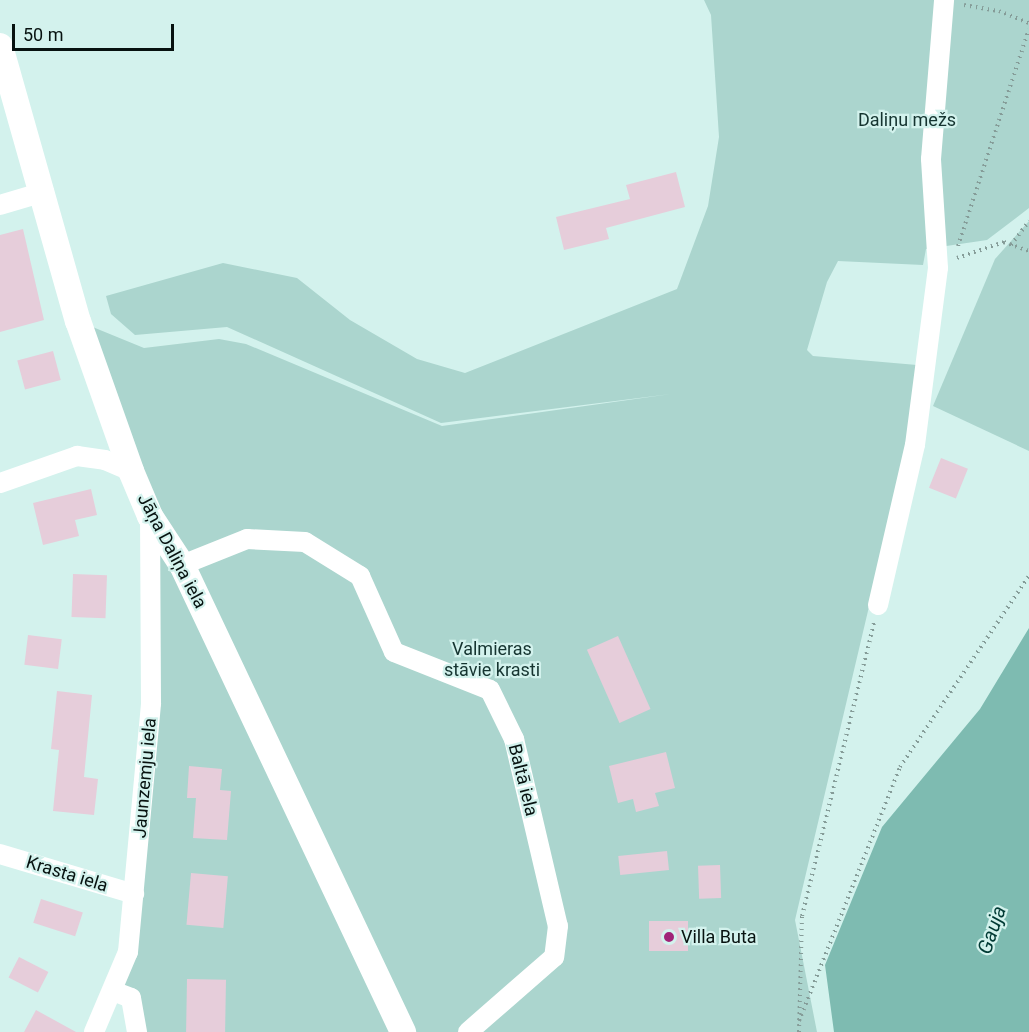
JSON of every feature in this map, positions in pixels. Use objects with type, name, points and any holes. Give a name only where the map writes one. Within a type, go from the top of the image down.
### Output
[{"type":"street","points":[[878,605],[915,445],[938,268],[931,159],[944,1]]},
{"type":"street","name":"Jāņa Daliņa iela","points":[[0,46],[44,192],[78,321],[131,471],[150,516],[182,565],[404,1032]]},
{"type":"street","points":[[0,205],[44,192]]},
{"type":"street","points":[[0,483],[76,456],[105,460],[131,471]]},
{"type":"street","name":"Jaunzemju iela","points":[[94,1032],[128,952],[151,702],[150,516]]},
{"type":"street","name":"Baltā iela","points":[[182,565],[247,539],[305,542],[360,576],[394,652],[490,690],[514,739],[558,926],[554,957],[468,1032]]},
{"type":"street","name":"Krasta iela","points":[[0,854],[134,894]]},
{"type":"street","points":[[113,991],[131,998],[137,1032]]},
{"type":"path","points":[[944,1],[999,11],[1029,23]]},
{"type":"path","points":[[1029,29],[953,261],[1004,242],[1029,251]]},
{"type":"path","points":[[1011,245],[1029,221]]},
{"type":"path","points":[[799,1021],[900,767],[1029,576]]},
{"type":"path","points":[[799,1032],[802,916],[878,605]]},
{"type":"green space","points":[[704,0],[1029,0],[1029,208],[987,240],[926,249],[923,265],[838,261],[827,282],[807,350],[813,356],[917,365],[906,450],[795,920],[817,1032],[137,1032],[131,998],[113,991],[143,809],[150,516],[78,321],[144,348],[219,339],[246,344],[442,426],[671,394],[441,423],[227,327],[135,335],[111,314],[106,296],[223,263],[297,278],[350,320],[417,359],[465,373],[677,289],[708,206],[719,137],[711,15]]},
{"type":"green space","points":[[1029,221],[1029,451],[933,406],[995,259]]},
{"type":"water","name":"Gauja","points":[[1029,628],[1029,1032],[834,1032],[825,965],[882,827],[980,709]]},
{"type":"building","points":[[676,172],[685,207],[606,228],[609,239],[564,250],[556,217],[630,199],[626,185]]},
{"type":"building","points":[[23,229],[44,320],[0,332],[0,235]]},
{"type":"building","points":[[53,351],[61,380],[25,390],[17,361]]},
{"type":"building","points":[[941,458],[968,469],[956,499],[929,488]]},
{"type":"building","points":[[91,489],[97,515],[75,520],[79,536],[43,545],[33,503]]},
{"type":"building","points":[[73,574],[107,575],[105,618],[71,617]]},
{"type":"building","points":[[28,635],[62,639],[58,669],[24,665]]},
{"type":"building","points":[[618,636],[651,709],[619,723],[587,650]]},
{"type":"building","points":[[57,691],[92,695],[84,777],[98,779],[94,815],[53,811],[59,750],[51,749]]},
{"type":"building","points":[[666,752],[675,788],[655,793],[659,806],[636,812],[633,799],[618,803],[609,766]]},
{"type":"building","points":[[189,766],[222,769],[220,790],[231,791],[227,840],[193,838],[196,798],[187,798]]},
{"type":"building","points":[[667,851],[669,870],[620,875],[618,856]]},
{"type":"building","points":[[720,865],[721,898],[699,899],[698,866]]},
{"type":"building","points":[[191,873],[228,876],[223,928],[186,925]]},
{"type":"building","points":[[41,899],[83,913],[75,936],[33,923]]},
{"type":"building","points":[[649,921],[688,921],[688,951],[649,951]]},
{"type":"building","points":[[19,957],[48,972],[38,992],[9,977]]},
{"type":"building","points":[[187,979],[226,980],[225,1032],[186,1032]]},
{"type":"building","points":[[36,1010],[76,1032],[24,1032]]},
{"type":"place","name":"Villa Buta","points":[[669,937]]},
{"type":"park label","name":"Daliņu mežs","points":[[907,120]]},
{"type":"park label","name":"Valmieras stāvie krasti","points":[[492,660]]}]
